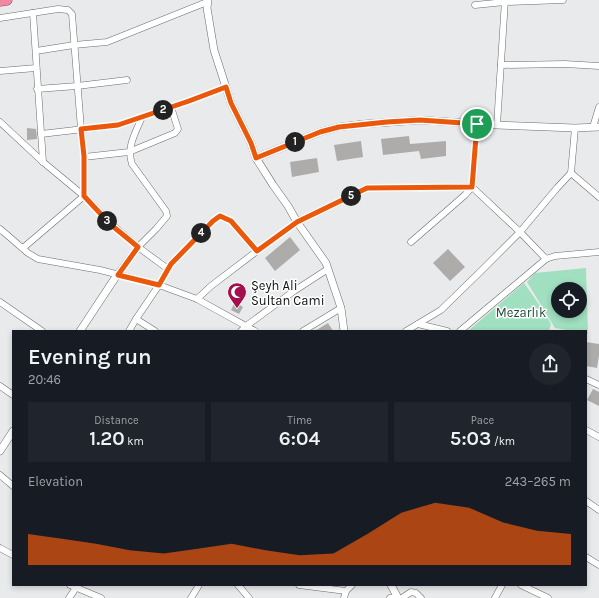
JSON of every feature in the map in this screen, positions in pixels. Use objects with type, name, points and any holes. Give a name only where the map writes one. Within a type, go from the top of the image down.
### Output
[{"type":"highway","points":[[0,1],[8,0]]},
{"type":"street","points":[[475,5],[505,1],[563,0]]},
{"type":"street","points":[[36,51],[106,42],[207,1],[214,50],[231,103],[251,143],[256,158],[297,222],[326,263],[341,308],[344,330]]},
{"type":"street","points":[[497,125],[505,1]]},
{"type":"street","points":[[0,18],[58,9],[68,10],[72,14],[84,156],[84,196],[23,248]]},
{"type":"street","points":[[33,13],[43,162]]},
{"type":"street","points":[[501,65],[565,64],[599,66]]},
{"type":"street","points":[[0,71],[36,68]]},
{"type":"street","points":[[37,88],[77,86],[127,80]]},
{"type":"street","points":[[41,134],[118,125],[226,87]]},
{"type":"street","points":[[84,156],[129,152],[175,133],[178,129],[170,107]]},
{"type":"street","points":[[256,158],[320,132],[339,127],[387,122],[420,120],[497,125],[575,128],[596,127],[599,107]]},
{"type":"street","points":[[81,330],[138,247],[167,216],[166,211],[132,164],[130,158],[129,152],[131,145],[142,117]]},
{"type":"street","points":[[0,122],[43,162],[84,196],[110,224],[168,269]]},
{"type":"street","points":[[411,242],[465,196],[472,187],[477,124]]},
{"type":"street","points":[[408,330],[441,310],[520,232],[571,173],[575,128]]},
{"type":"street","points":[[571,173],[599,197]]},
{"type":"street","points":[[197,299],[211,286],[297,222],[367,188],[472,187],[520,232],[546,259]]},
{"type":"street","points":[[130,330],[171,264],[213,221],[220,216],[231,221],[257,251]]},
{"type":"street","points":[[0,230],[28,253],[38,259],[100,270],[159,285],[197,299],[253,330]]},
{"type":"street","points":[[461,330],[546,259],[555,256],[599,252]]},
{"type":"street","points":[[242,330],[294,291],[328,269]]},
{"type":"street","points":[[0,302],[41,330]]},
{"type":"street","points":[[305,330],[341,308]]},
{"type":"street","points":[[136,319],[153,330]]},
{"type":"street","points":[[418,324],[443,330]]},
{"type":"street","points":[[587,379],[599,385]]},
{"type":"street","points":[[0,386],[12,394]]},
{"type":"street","points":[[587,431],[599,437]]},
{"type":"street","points":[[0,451],[12,433]]},
{"type":"street","points":[[0,475],[12,485]]},
{"type":"street","points":[[587,502],[599,510]]},
{"type":"street","points":[[0,548],[12,554]]},
{"type":"street","points":[[587,558],[599,565]]},
{"type":"street","points":[[69,598],[75,586],[101,598]]},
{"type":"street","points":[[191,598],[198,586]]},
{"type":"street","points":[[239,586],[249,598]]},
{"type":"street","points":[[307,586],[346,591]]},
{"type":"street","points":[[344,598],[346,591],[351,586]]},
{"type":"street","points":[[391,586],[397,598],[411,592],[416,593],[421,598]]},
{"type":"street","points":[[495,598],[501,586]]},
{"type":"street","points":[[523,586],[548,598]]},
{"type":"green space","points":[[586,268],[586,282],[551,282],[551,318],[587,318],[587,301],[588,334],[587,330],[566,330],[555,328],[527,282],[535,273]]},
{"type":"green space","name":"Mezarlık","points":[[524,283],[551,324],[549,330],[469,330]]},
{"type":"building","points":[[27,128],[36,129],[37,139],[27,140]]},
{"type":"building","points":[[409,136],[410,144],[446,141],[446,156],[421,159],[419,151],[383,155],[381,139]]},
{"type":"building","points":[[361,141],[363,157],[337,161],[334,145]]},
{"type":"building","points":[[317,158],[319,172],[292,177],[290,162]]},
{"type":"building","points":[[290,237],[300,250],[275,271],[265,258]]},
{"type":"building","points":[[448,249],[465,267],[450,281],[433,263]]},
{"type":"building","name":"Şeyh Ali Sultan Cami","points":[[235,302],[243,307],[239,314],[231,310]]},
{"type":"building","points":[[328,323],[332,330],[317,330]]},
{"type":"building","points":[[587,342],[599,344],[597,368],[587,366]]},
{"type":"building","points":[[593,389],[599,392],[599,406],[587,400]]},
{"type":"place","name":"Şeyh Ali Sultan Cami","points":[[237,309]]},
{"type":"route","points":[[226,87],[231,103],[251,143],[256,158],[320,132],[339,127],[420,120],[477,124],[472,187],[367,188],[297,222],[257,251],[231,221],[220,216],[213,221],[171,264],[159,285],[118,275],[138,247],[110,224],[84,196],[83,191],[84,156],[81,129],[118,125],[226,87]]}]
